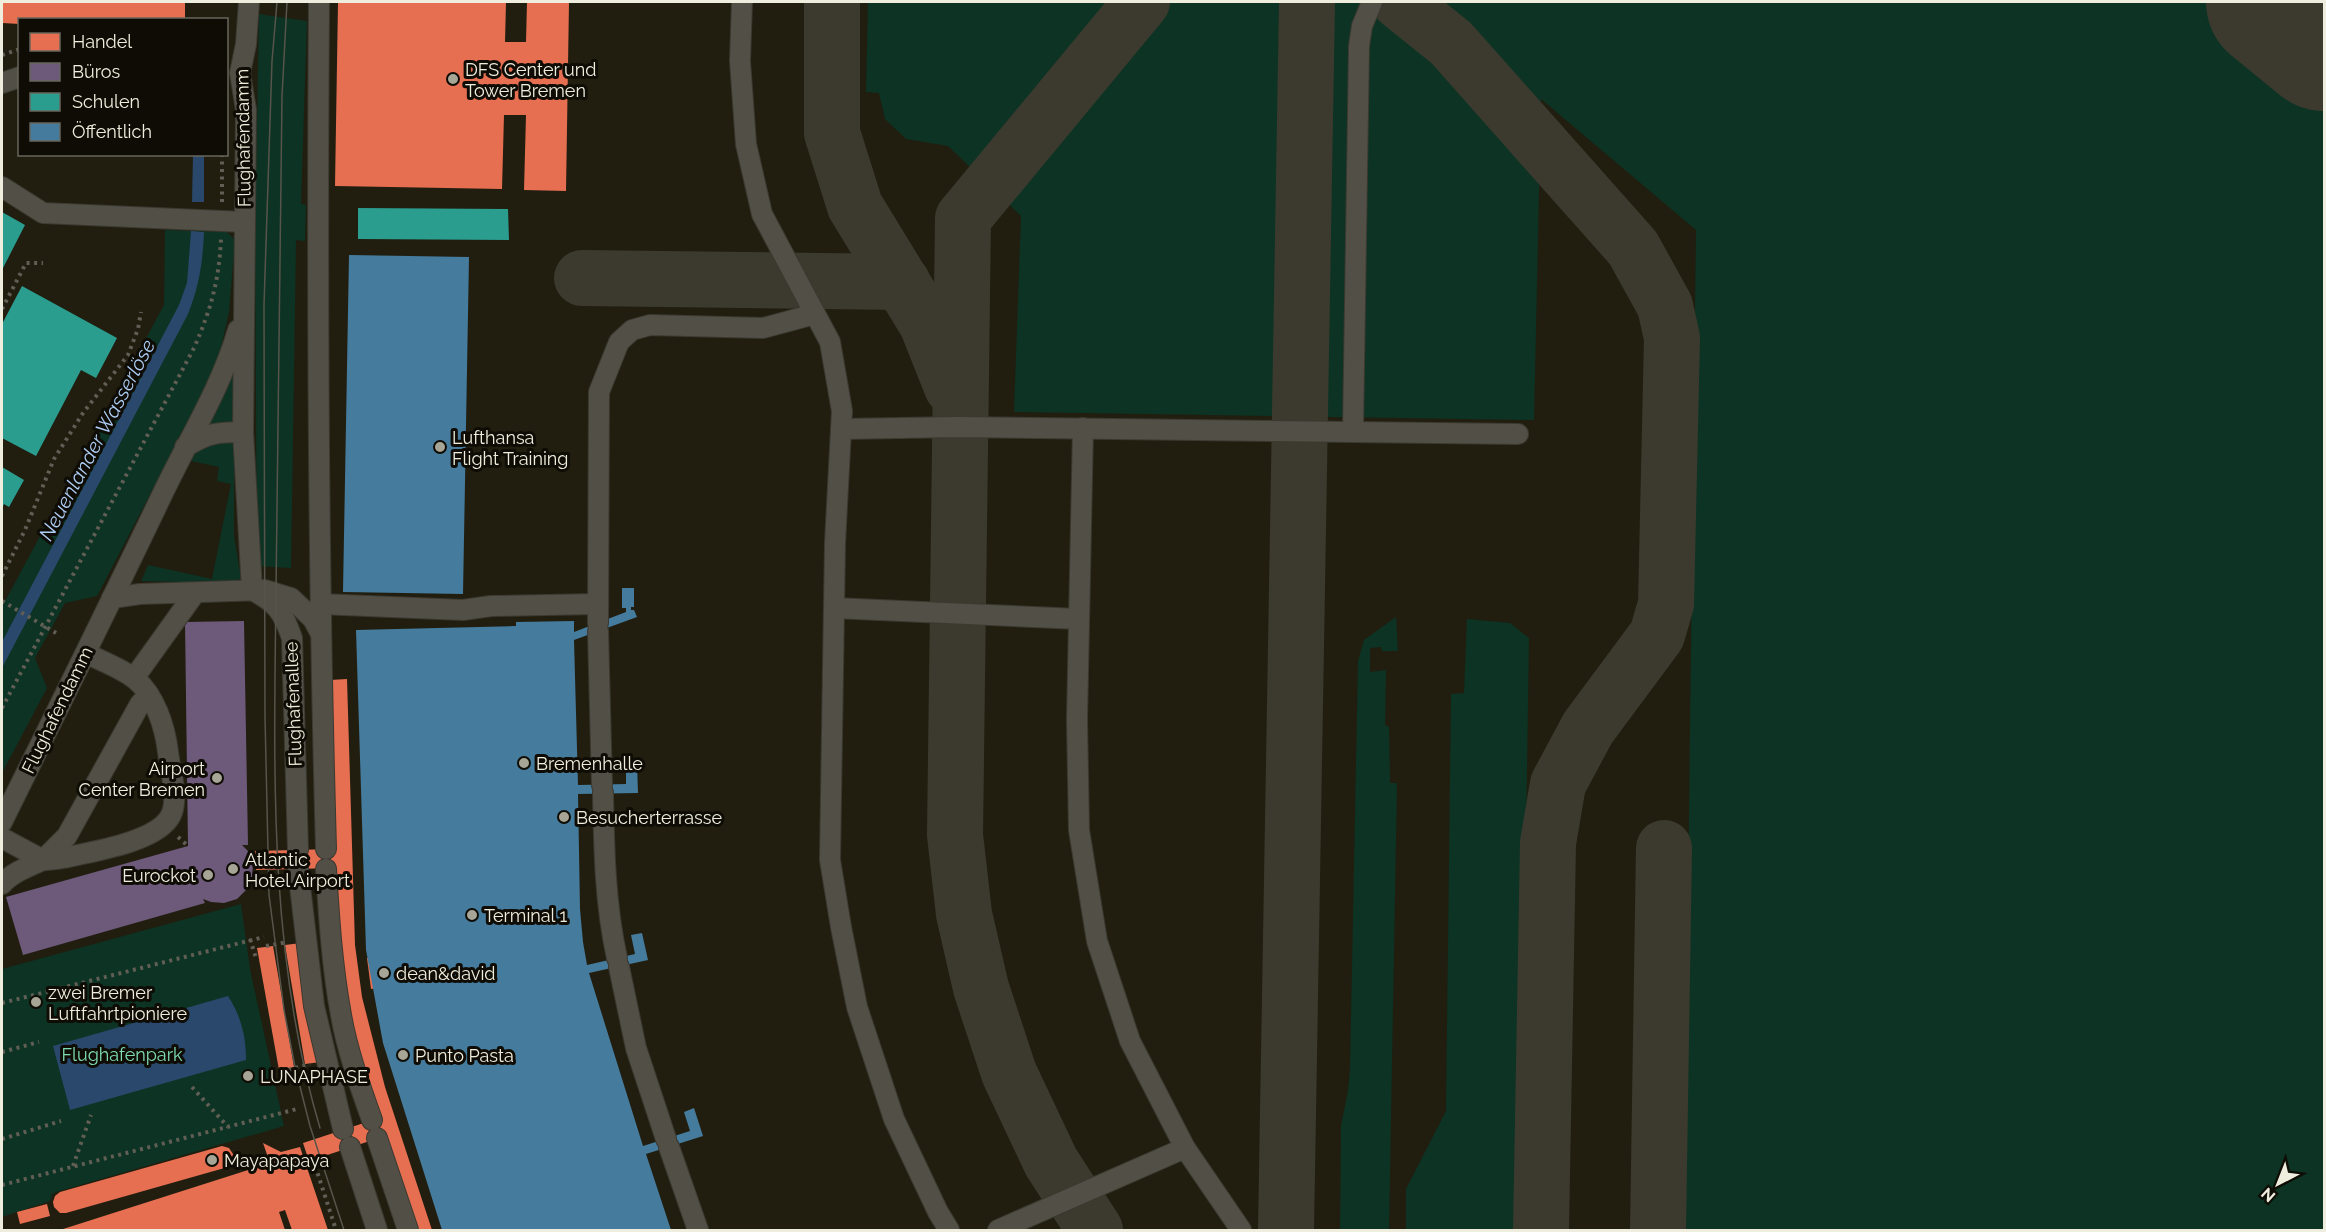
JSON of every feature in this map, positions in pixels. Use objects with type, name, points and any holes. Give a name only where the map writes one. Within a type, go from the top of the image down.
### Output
[{"type":"street","name":"Flughafendamm","points":[[249,2],[246,44],[233,73],[246,110],[243,432],[252,590]]},
{"type":"street","points":[[319,2],[317,245],[321,635]]},
{"type":"street","points":[[742,2],[740,61],[746,144],[762,214],[830,342],[842,411],[834,608],[830,860],[841,927],[857,1007],[894,1119],[938,1212],[949,1230]]},
{"type":"street","points":[[1353,431],[1359,46],[1362,26],[1372,2]]},
{"type":"street","points":[[2,83],[18,78]]},
{"type":"street","points":[[2,187],[43,213],[244,222]]},
{"type":"street","name":"Flughafendamm","points":[[2,822],[185,447],[217,388],[243,310]]},
{"type":"street","points":[[698,1230],[636,1048],[611,929],[605,865],[598,619],[599,392],[619,342],[632,330],[650,325],[764,328],[815,314]]},
{"type":"street","points":[[841,429],[1083,428],[1518,434]]},
{"type":"street","points":[[1083,428],[1079,619],[1079,830],[1097,941],[1130,1041],[1185,1148],[1241,1230]]},
{"type":"street","points":[[185,447],[204,435],[219,432],[243,432]]},
{"type":"street","points":[[112,598],[140,594],[252,590]]},
{"type":"street","name":"Flughafenallee","points":[[252,590],[276,592],[291,597],[313,619],[321,635],[326,863],[332,958],[341,1017],[359,1083],[408,1230]]},
{"type":"street","name":"Flughafenallee","points":[[252,590],[275,604],[284,617],[292,638],[298,860],[314,1006],[345,1134],[377,1230]]},
{"type":"street","points":[[134,678],[195,593]]},
{"type":"street","points":[[320,604],[463,610],[491,606],[598,619]]},
{"type":"street","points":[[834,608],[1079,619]]},
{"type":"street","points":[[2,838],[43,860],[60,859],[147,836],[164,824],[171,814],[174,801],[167,746],[149,695],[134,678],[86,653]]},
{"type":"street","points":[[2,884],[9,876],[43,860],[67,836],[140,704],[149,695]]},
{"type":"street","points":[[296,814],[326,863],[301,896]]},
{"type":"street","points":[[359,1083],[345,1134],[388,1170]]},
{"type":"street","points":[[998,1230],[1185,1148]]},
{"type":"path","points":[[2,55],[18,50]]},
{"type":"path","points":[[2,708],[189,358],[209,314],[218,278],[222,221],[222,156]]},
{"type":"path","points":[[2,309],[26,263],[43,263]]},
{"type":"path","points":[[2,576],[25,530],[54,459],[83,413],[128,355],[138,329],[141,312]]},
{"type":"path","points":[[2,602],[56,633]]},
{"type":"path","points":[[2,1003],[264,937]]},
{"type":"path","points":[[250,939],[256,958]]},
{"type":"path","points":[[266,946],[294,941]]},
{"type":"path","points":[[2,1052],[39,1042]]},
{"type":"path","points":[[288,1070],[314,1063]]},
{"type":"path","points":[[192,1087],[228,1127]]},
{"type":"path","points":[[2,1185],[297,1109]]},
{"type":"path","points":[[72,1167],[92,1115]]},
{"type":"path","points":[[2,1138],[61,1121]]},
{"type":"path","points":[[313,1159],[336,1230]]},
{"type":"green space","points":[[868,2],[2324,2],[2324,1230],[1684,1230],[1696,230],[1541,99],[1534,420],[1014,412],[1021,216],[948,146],[906,139],[885,119],[879,93],[866,92]]},
{"type":"green space","points":[[259,14],[307,21],[301,204],[306,205],[305,241],[296,240],[291,568],[257,566],[255,233]]},
{"type":"green space","points":[[165,230],[227,232],[235,240],[229,312],[220,352],[203,393],[97,596],[65,603],[35,658],[47,688],[2,773],[2,607],[164,305]]},
{"type":"green space","points":[[237,356],[233,425],[204,428]]},
{"type":"green space","points":[[234,438],[234,536],[241,579],[225,583],[141,581],[148,565],[212,579],[231,484],[217,481],[219,467],[191,461],[199,444]]},
{"type":"green space","points":[[1396,617],[1398,651],[1382,651],[1381,647],[1370,648],[1370,672],[1386,670],[1385,725],[1389,727],[1390,783],[1397,783],[1389,1230],[1340,1230],[1341,1126],[1350,1070],[1358,661],[1364,640]]},
{"type":"green space","points":[[1467,619],[1510,623],[1529,638],[1520,1230],[1406,1230],[1406,1189],[1446,1111],[1451,694],[1464,693]]},
{"type":"green space","name":"Flughafenpark","points":[[241,904],[250,969],[284,1126],[56,1192],[52,1194],[50,1201],[2,1217],[2,969]]},
{"type":"water","points":[[193,156],[204,156],[204,202],[192,202]]},
{"type":"water","points":[[191,231],[204,232],[200,274],[188,314],[2,668],[2,642],[179,305],[187,283]]},
{"type":"water","points":[[228,996],[242,1026],[246,1060],[70,1110],[53,1046]]},
{"type":"building: Handel","points":[[2,2],[185,2],[185,18],[18,18],[18,24],[2,23]]},
{"type":"building: Handel","name":"DFS Center und Tower Bremen","points":[[338,2],[506,2],[505,42],[526,42],[527,2],[569,2],[566,191],[524,190],[526,115],[504,115],[502,189],[335,186]]},
{"type":"building: Handel","points":[[347,679],[355,945],[362,997],[385,1087],[432,1230],[415,1230],[385,1136],[309,1161],[303,1143],[379,1118],[357,1045],[346,991],[338,937],[334,868],[256,870],[255,851],[334,849],[330,680]]},
{"type":"building: Handel","points":[[301,943],[321,1062],[305,1064],[285,945]]},
{"type":"building: Handel","points":[[273,946],[294,1067],[279,1070],[257,948]]},
{"type":"building: Handel","name":"dean&david","points":[[396,955],[400,983],[371,989],[367,958]]},
{"type":"building: Handel","points":[[263,1143],[281,1152],[300,1147],[328,1230],[292,1230],[285,1210],[279,1212],[285,1230],[60,1230],[270,1163]]},
{"type":"building: Handel","points":[[222,1146],[229,1148],[233,1154],[233,1161],[228,1167],[66,1213],[60,1213],[54,1207],[55,1196],[60,1192]]},
{"type":"building: Handel","points":[[47,1204],[50,1216],[20,1224],[17,1212]]},
{"type":"building: Büros","name":"Airport Center Bremen","points":[[244,621],[248,845],[242,845],[249,852],[253,864],[252,877],[247,889],[237,899],[224,903],[203,899],[205,903],[23,955],[6,897],[188,846],[185,622]]},
{"type":"building: Schulen","points":[[358,208],[508,209],[509,240],[358,239]]},
{"type":"building: Schulen","points":[[2,212],[25,225],[2,270]]},
{"type":"building: Schulen","points":[[22,286],[117,338],[96,378],[81,370],[36,456],[2,438],[2,324]]},
{"type":"building: Schulen","points":[[2,467],[24,480],[9,507],[4,504],[2,508]]},
{"type":"building: Öffentlich","points":[[349,255],[469,257],[463,594],[343,592]]},
{"type":"building: Öffentlich","name":"Terminal 1","points":[[622,588],[634,588],[634,607],[631,607],[631,610],[634,610],[637,617],[574,640],[578,785],[626,784],[626,764],[637,764],[638,793],[578,794],[580,909],[583,942],[587,965],[635,954],[631,935],[642,933],[648,960],[589,973],[643,1146],[690,1131],[684,1112],[694,1108],[703,1136],[646,1154],[671,1230],[442,1230],[383,1043],[366,950],[356,630],[516,626],[516,622],[574,621],[574,632],[626,612],[626,608],[622,608]]},
{"type":"taxiway","points":[[832,2],[832,133],[855,206],[927,324],[952,387]]},
{"type":"taxiway","points":[[1095,1230],[1051,1162],[1009,1073],[981,988],[964,914],[955,835],[963,218],[1142,2]]},
{"type":"taxiway","points":[[1286,1230],[1307,2]]},
{"type":"taxiway","points":[[1400,2],[1451,43],[1633,248],[1665,306],[1672,338],[1666,604],[1657,635],[1588,728],[1558,784],[1548,843],[1541,1230]]},
{"type":"taxiway","points":[[582,278],[902,282]]},
{"type":"taxiway","points":[[1658,1230],[1664,848]]},
{"type":"runway","points":[[2275,2],[2324,42]]},
{"type":"tram line","points":[[277,2],[272,61],[264,305],[265,717],[269,895],[284,1010],[295,1067],[310,1126],[344,1230]]},
{"type":"tram line","points":[[287,2],[282,96],[275,793],[283,929],[291,996],[303,1062],[320,1128]]},
{"type":"place","name":"DFS Center und Tower Bremen","points":[[453,79]]},
{"type":"place","name":"Lufthansa Flight Training","points":[[440,447]]},
{"type":"place","name":"Bremenhalle","points":[[524,763]]},
{"type":"place","name":"Airport Center Bremen","points":[[217,778]]},
{"type":"place","name":"Besucherterrasse","points":[[564,817]]},
{"type":"place","name":"Atlantic Hotel Airport","points":[[233,869]]},
{"type":"place","name":"Eurockot","points":[[208,875]]},
{"type":"place","name":"Terminal 1","points":[[472,915]]},
{"type":"place","name":"dean&david","points":[[384,973]]},
{"type":"place","name":"zwei Bremer Luftfahrtpioniere","points":[[36,1002]]},
{"type":"place","name":"Punto Pasta","points":[[403,1055]]},
{"type":"place","name":"LUNAPHASE","points":[[248,1076]]},
{"type":"place","name":"Mayapapaya","points":[[212,1160]]},
{"type":"water label","name":"Neuenlander Wasserlöse","points":[[97,440]]}]
